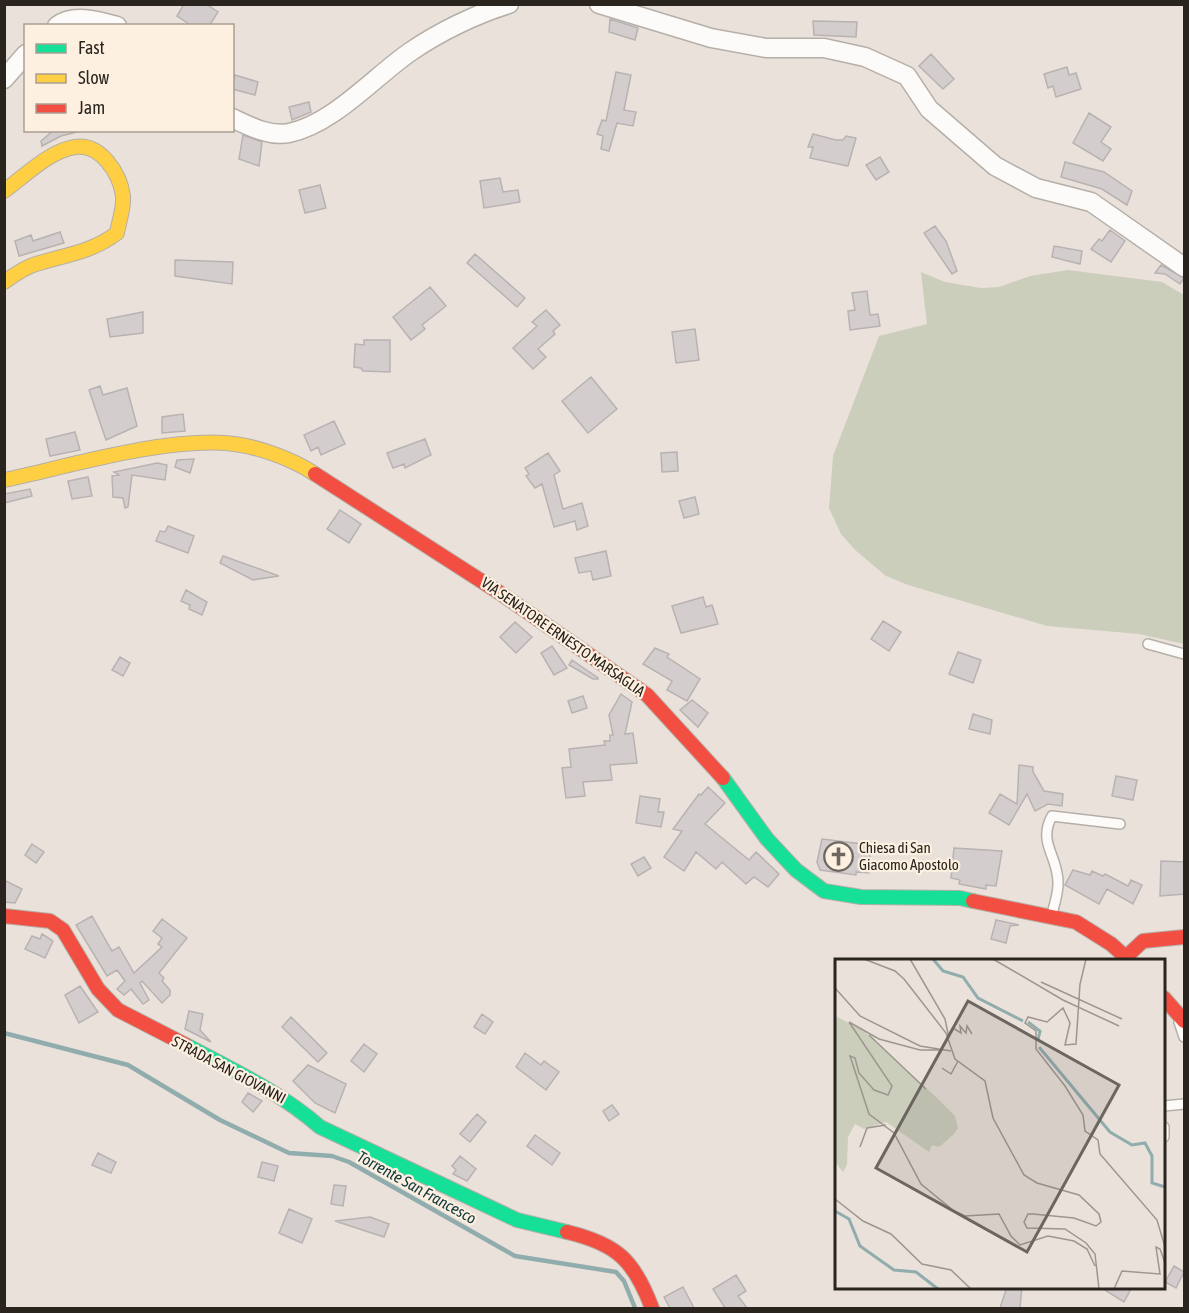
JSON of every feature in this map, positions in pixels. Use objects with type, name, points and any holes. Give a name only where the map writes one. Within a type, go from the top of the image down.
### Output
[{"type":"street","points":[[234,119],[255,129],[288,133],[321,120],[411,52],[491,10],[509,4]]},
{"type":"street","points":[[599,4],[711,38],[766,48],[824,48],[865,57],[907,76],[930,109],[995,166],[1036,188],[1091,202],[1185,267]]},
{"type":"street","points":[[59,24],[62,21],[90,19],[109,24]]},
{"type":"street","points":[[4,79],[24,56]]},
{"type":"street","points":[[4,191],[60,152],[78,146],[90,148],[106,161],[118,180],[123,195],[117,233],[113,237],[86,252],[32,266],[4,282]]},
{"type":"street","name":"VIA SENATORE ERNESTO MARSAGLIA","points":[[4,480],[168,446],[226,443],[272,454],[309,470],[480,580],[614,670],[647,695],[733,789],[768,839],[796,870],[824,891],[861,897],[960,898],[1052,916],[1076,922],[1111,944],[1128,959]]},
{"type":"street","name":"STRADA SAN GIOVANNI","points":[[4,916],[50,921],[63,930],[98,988],[118,1010],[263,1085],[295,1105],[320,1127],[517,1220],[547,1229],[580,1233],[624,1253],[639,1272],[652,1308]]},
{"type":"street","points":[[1128,959],[1143,941],[1183,931]]},
{"type":"street","points":[[1165,999],[1180,1016]]},
{"type":"lane","points":[[1149,644],[1185,654]]},
{"type":"lane","points":[[1052,916],[1059,882],[1047,843],[1045,828],[1052,816],[1120,824]]},
{"type":"lane","points":[[1180,1016],[1185,1037]]},
{"type":"lane","points":[[1165,1106],[1185,1104]]},
{"type":"green space","points":[[1068,270],[1162,282],[1184,295],[1184,644],[1139,634],[1047,626],[908,585],[886,576],[855,550],[841,534],[829,508],[833,456],[879,336],[927,324],[921,272],[945,282],[981,288],[999,287],[1030,276]]},
{"type":"building","points":[[184,4],[206,4],[218,12],[210,24],[189,24],[177,16]]},
{"type":"building","points":[[610,19],[638,28],[635,40],[609,32]]},
{"type":"building","points":[[813,21],[857,22],[856,37],[814,35]]},
{"type":"building","points":[[931,54],[954,79],[943,89],[919,66]]},
{"type":"building","points":[[1067,67],[1069,75],[1076,73],[1081,89],[1056,97],[1053,86],[1048,88],[1044,74]]},
{"type":"building","points":[[616,72],[631,75],[624,110],[636,112],[633,126],[617,123],[609,151],[601,149],[603,136],[597,134],[602,120],[606,121]]},
{"type":"building","points":[[235,75],[258,82],[255,95],[234,90]]},
{"type":"building","points":[[309,102],[311,112],[292,120],[289,107]]},
{"type":"building","points":[[1089,113],[1111,127],[1101,142],[1111,149],[1103,161],[1073,143]]},
{"type":"building","points":[[52,132],[77,132],[61,136],[42,146],[41,141]]},
{"type":"building","points":[[813,134],[836,140],[843,140],[846,136],[856,138],[848,166],[810,158],[813,147],[808,147]]},
{"type":"building","points":[[243,135],[262,142],[259,166],[239,159]]},
{"type":"building","points":[[880,157],[889,172],[876,180],[866,165]]},
{"type":"building","points":[[1065,162],[1104,172],[1132,191],[1127,205],[1102,189],[1061,177]]},
{"type":"building","points":[[500,178],[503,192],[518,190],[520,202],[484,208],[480,181]]},
{"type":"building","points":[[320,185],[326,208],[305,213],[299,190]]},
{"type":"building","points":[[935,226],[946,241],[957,271],[952,274],[924,233]]},
{"type":"building","points":[[1110,230],[1125,241],[1111,262],[1091,249],[1099,239],[1102,241]]},
{"type":"building","points":[[60,232],[64,243],[19,256],[15,241],[31,235],[33,241]]},
{"type":"building","points":[[1054,246],[1082,251],[1080,264],[1052,257]]},
{"type":"building","points":[[475,254],[525,298],[517,307],[467,263]]},
{"type":"building","points":[[175,260],[233,262],[232,284],[175,276]]},
{"type":"building","points":[[1161,265],[1184,278],[1180,284],[1165,274],[1155,273]]},
{"type":"building","points":[[430,287],[446,306],[422,325],[425,329],[411,340],[393,317]]},
{"type":"building","points":[[867,291],[870,315],[878,314],[880,326],[850,330],[848,311],[855,310],[852,293]]},
{"type":"building","points":[[546,310],[560,325],[553,331],[555,334],[538,349],[546,357],[533,369],[513,348],[537,326],[532,322]]},
{"type":"building","points":[[143,312],[143,333],[110,337],[107,319]]},
{"type":"building","points":[[695,329],[699,360],[676,363],[672,332]]},
{"type":"building","points":[[364,340],[390,340],[390,372],[363,371],[361,368],[354,367],[355,344],[364,345]]},
{"type":"building","points":[[591,377],[617,409],[588,433],[562,401]]},
{"type":"building","points":[[100,386],[103,395],[127,388],[137,426],[106,440],[89,390]]},
{"type":"building","points":[[183,414],[185,431],[162,433],[162,417]]},
{"type":"building","points":[[334,421],[345,444],[321,455],[318,447],[311,451],[304,435]]},
{"type":"building","points":[[75,432],[80,450],[50,456],[46,439]]},
{"type":"building","points":[[425,439],[431,455],[405,468],[404,464],[393,468],[387,453]]},
{"type":"building","points":[[677,452],[678,471],[662,472],[661,453]]},
{"type":"building","points":[[548,453],[560,471],[554,475],[563,509],[582,503],[588,526],[577,530],[575,521],[554,527],[542,484],[535,488],[526,476],[529,474],[525,468]]},
{"type":"building","points":[[194,459],[190,473],[175,467],[177,460]]},
{"type":"building","points":[[157,463],[167,465],[165,480],[132,475],[128,507],[125,508],[123,498],[113,497],[112,476],[119,475],[114,472]]},
{"type":"building","points":[[88,477],[92,496],[72,499],[68,481]]},
{"type":"building","points":[[30,489],[32,496],[4,503],[4,494]]},
{"type":"building","points":[[695,497],[699,514],[684,518],[679,501]]},
{"type":"building","points":[[340,510],[361,524],[349,543],[327,529]]},
{"type":"building","points":[[168,526],[194,536],[188,553],[156,541],[160,531],[165,532]]},
{"type":"building","points":[[606,551],[611,576],[593,580],[591,571],[579,573],[575,558]]},
{"type":"building","points":[[223,556],[279,576],[253,580],[220,563]]},
{"type":"building","points":[[186,590],[207,602],[202,615],[189,609],[190,605],[181,601]]},
{"type":"building","points":[[703,597],[706,607],[712,605],[718,624],[681,633],[672,606]]},
{"type":"building","points":[[883,621],[901,632],[889,651],[871,639]]},
{"type":"building","points":[[515,622],[532,637],[516,653],[500,637]]},
{"type":"building","points":[[552,646],[567,668],[554,675],[541,653]]},
{"type":"building","points":[[655,648],[669,654],[667,657],[700,679],[687,701],[667,690],[672,681],[643,664]]},
{"type":"building","points":[[958,652],[981,660],[973,683],[949,674]]},
{"type":"building","points":[[120,657],[130,663],[123,676],[112,670]]},
{"type":"building","points":[[572,660],[598,679],[593,679],[569,665]]},
{"type":"building","points":[[621,694],[632,702],[625,734],[633,733],[637,763],[610,765],[612,780],[583,782],[585,796],[566,798],[562,768],[571,767],[569,749],[605,745],[604,741],[610,741],[610,735],[613,735],[609,715]]},
{"type":"building","points":[[583,696],[587,708],[572,713],[568,701]]},
{"type":"building","points":[[692,700],[708,713],[698,727],[680,710]]},
{"type":"building","points":[[973,714],[992,720],[990,734],[969,729]]},
{"type":"building","points":[[1019,765],[1033,767],[1033,772],[1044,791],[1063,794],[1062,806],[1048,804],[1035,811],[1027,794],[1009,825],[989,813],[1000,794],[1017,804]]},
{"type":"building","points":[[1116,776],[1137,780],[1133,800],[1112,796]]},
{"type":"building","points":[[708,787],[725,803],[705,824],[749,860],[756,852],[779,874],[768,887],[754,877],[746,884],[722,862],[716,869],[696,852],[684,871],[664,857],[682,831],[673,829],[699,794],[701,795]]},
{"type":"building","points":[[640,796],[660,799],[658,812],[664,812],[661,827],[636,823]]},
{"type":"building","points":[[822,839],[871,845],[869,873],[856,872],[856,875],[820,870],[817,862]]},
{"type":"building","points":[[32,844],[44,852],[36,863],[25,855]]},
{"type":"building","points":[[954,848],[1002,851],[996,886],[986,885],[986,889],[959,884],[960,880],[951,878]]},
{"type":"building","points":[[644,857],[651,868],[638,876],[631,864]]},
{"type":"building","points":[[1161,861],[1185,862],[1185,894],[1160,896]]},
{"type":"building","points":[[1073,870],[1090,875],[1092,871],[1103,876],[1105,874],[1128,886],[1131,880],[1142,885],[1133,904],[1107,889],[1099,904],[1065,885]]},
{"type":"building","points":[[4,880],[22,889],[15,903],[4,902]]},
{"type":"building","points":[[92,916],[112,951],[119,947],[134,973],[162,947],[158,944],[162,938],[153,931],[162,919],[187,938],[159,973],[164,978],[162,981],[170,990],[170,995],[162,1003],[142,981],[140,983],[149,1000],[143,1004],[131,989],[124,995],[117,989],[125,981],[117,970],[107,976],[76,925]]},
{"type":"building","points":[[996,920],[1019,925],[1010,926],[1006,943],[991,939]]},
{"type":"building","points":[[42,934],[53,941],[45,958],[25,949],[32,936],[40,939]]},
{"type":"building","points":[[80,986],[98,1012],[79,1023],[65,995]]},
{"type":"building","points":[[189,1011],[203,1014],[200,1030],[211,1042],[185,1029]]},
{"type":"building","points":[[482,1014],[493,1022],[485,1034],[474,1027]]},
{"type":"building","points":[[291,1017],[327,1053],[318,1062],[282,1027]]},
{"type":"building","points":[[364,1044],[377,1054],[364,1072],[351,1061]]},
{"type":"building","points":[[525,1053],[541,1065],[544,1061],[559,1072],[546,1090],[516,1067]]},
{"type":"building","points":[[308,1065],[346,1084],[335,1113],[315,1103],[293,1081]]},
{"type":"building","points":[[248,1093],[262,1101],[253,1112],[242,1102]]},
{"type":"building","points":[[612,1105],[619,1114],[609,1121],[603,1111]]},
{"type":"building","points":[[477,1114],[486,1122],[470,1142],[460,1134]]},
{"type":"building","points":[[535,1135],[560,1153],[552,1165],[527,1146]]},
{"type":"building","points":[[98,1153],[116,1162],[111,1173],[92,1165]]},
{"type":"building","points":[[460,1156],[476,1169],[467,1181],[453,1174],[456,1170],[452,1166]]},
{"type":"building","points":[[262,1162],[278,1166],[274,1181],[258,1177]]},
{"type":"building","points":[[334,1185],[346,1186],[343,1206],[331,1204]]},
{"type":"building","points":[[289,1209],[312,1219],[302,1243],[279,1233]]},
{"type":"building","points":[[370,1217],[389,1224],[384,1237],[335,1221]]},
{"type":"building","points":[[1174,1266],[1184,1272],[1176,1288],[1165,1282]]},
{"type":"building","points":[[736,1275],[746,1291],[738,1296],[747,1308],[725,1308],[713,1289]]},
{"type":"building","points":[[683,1287],[694,1308],[670,1308],[664,1297]]},
{"type":"building","points":[[1006,1289],[1022,1289],[1020,1308],[1000,1308]]},
{"type":"building","points":[[1103,1289],[1131,1289],[1124,1302]]},
{"type":"waterway","name":"Torrente San Francesco","points":[[4,1033],[128,1065],[220,1120],[289,1153],[332,1156],[349,1162],[515,1256],[616,1272],[624,1281],[635,1308]]},
{"type":"traffic: fast","points":[[723,778],[767,839],[796,870],[824,891],[861,897],[960,898],[973,901]]},
{"type":"traffic: fast","points":[[186,1045],[272,1092],[320,1127],[517,1220],[567,1232]]},
{"type":"traffic: slow","points":[[4,191],[56,153],[65,149],[84,147],[93,150],[108,162],[118,178],[123,196],[117,233],[87,249],[29,267],[4,282]]},
{"type":"traffic: slow","points":[[4,480],[143,449],[199,443],[236,444],[260,449],[315,474]]},
{"type":"traffic: jam","points":[[315,474],[500,593],[647,695],[723,778]]},
{"type":"traffic: jam","points":[[973,901],[1076,922],[1111,944],[1128,959]]},
{"type":"traffic: jam","points":[[4,916],[50,921],[63,930],[98,989],[118,1010],[186,1045]]},
{"type":"traffic: jam","points":[[1126,957],[1143,941],[1184,937]]},
{"type":"traffic: jam","points":[[1165,999],[1184,1021]]},
{"type":"traffic: jam","points":[[567,1232],[599,1242],[622,1256],[638,1278],[652,1308]]},
{"type":"place","name":"Chiesa di San Giacomo Apostolo","points":[[838,857]]}]
